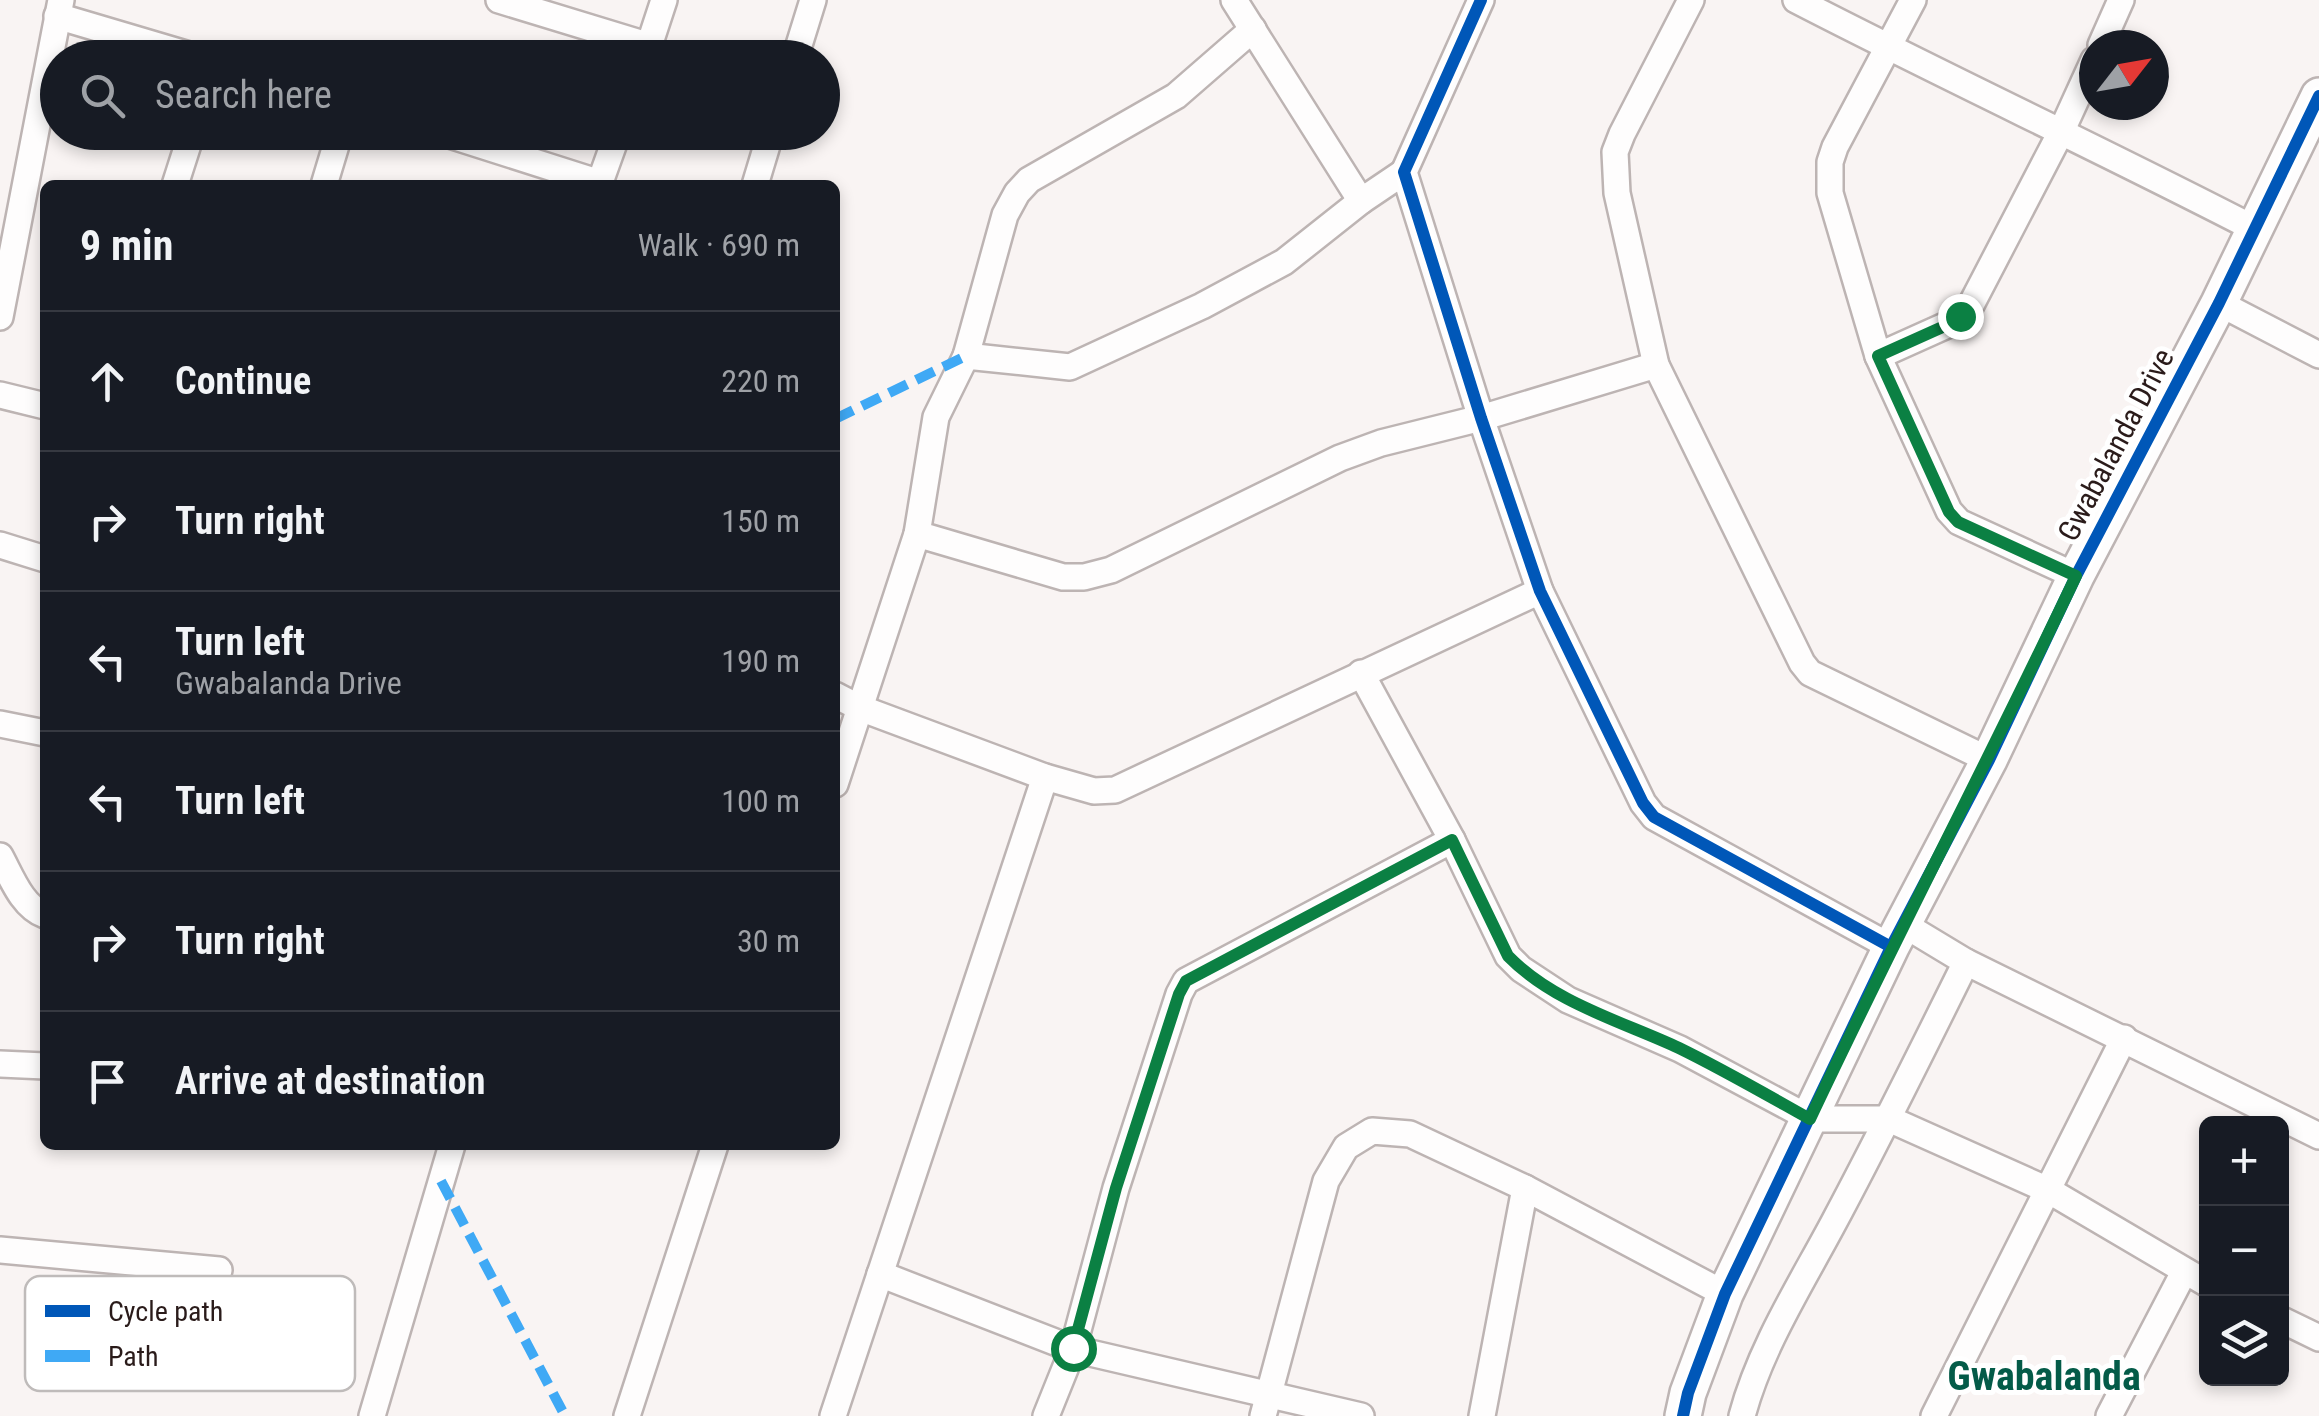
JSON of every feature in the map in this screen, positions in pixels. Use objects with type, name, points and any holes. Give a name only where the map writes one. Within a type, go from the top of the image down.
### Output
[{"type":"street","points":[[499,0],[614,40]]},
{"type":"street","points":[[652,40],[664,0]]},
{"type":"street","points":[[801,40],[813,0]]},
{"type":"street","points":[[1234,0],[1361,200]]},
{"type":"street","points":[[966,356],[1070,367],[1202,306],[1284,262],[1361,200],[1404,172],[1481,0]]},
{"type":"street","points":[[1691,0],[1615,152],[1617,193],[1656,366],[1810,673],[1988,760]]},
{"type":"street","points":[[1796,0],[2253,228]]},
{"type":"street","points":[[1913,0],[1835,147],[1829,183],[1878,356],[1949,512],[1958,522],[2076,576]]},
{"type":"street","points":[[2108,30],[2121,0]]},
{"type":"street","points":[[53,40],[59,8],[149,40]]},
{"type":"street","points":[[840,769],[917,534],[936,417],[966,356],[1005,216],[1017,192],[1029,180],[1176,96],[1253,28]]},
{"type":"street","points":[[1878,356],[1947,325],[1971,305],[2079,93]]},
{"type":"street","name":"Gwabalanda Drive","points":[[1683,1416],[1725,1294],[1897,936],[1988,760],[2076,576],[2219,302],[2319,96]]},
{"type":"street","points":[[0,317],[40,108]]},
{"type":"street","points":[[177,180],[186,150]]},
{"type":"street","points":[[326,180],[335,150]]},
{"type":"street","points":[[495,150],[587,180]]},
{"type":"street","points":[[600,180],[611,150]]},
{"type":"street","points":[[756,180],[765,150]]},
{"type":"street","points":[[1404,172],[1540,591],[1654,817],[1897,936],[1966,962],[2319,1136]]},
{"type":"street","points":[[2219,302],[2319,355]]},
{"type":"street","points":[[917,534],[1063,577],[1084,577],[1111,570],[1340,458],[1656,366]]},
{"type":"street","points":[[0,395],[40,405]]},
{"type":"street","points":[[0,545],[40,557]]},
{"type":"street","points":[[840,698],[1045,776],[1094,791],[1115,790],[1540,591]]},
{"type":"street","points":[[1361,673],[1452,840],[1508,956],[1521,969],[1568,1000],[1680,1049],[1810,1119],[1889,1119],[2048,1190],[2195,1278],[2109,1416]]},
{"type":"street","points":[[0,724],[40,732]]},
{"type":"street","points":[[834,1416],[1045,776]]},
{"type":"street","points":[[1046,1416],[1073,1348],[1116,1188],[1186,981],[1452,840]]},
{"type":"street","points":[[0,856],[25,900],[40,913]]},
{"type":"street","points":[[1742,1416],[1749,1391],[1795,1296],[1889,1119],[1966,962]]},
{"type":"street","points":[[1934,1416],[2124,1038]]},
{"type":"street","points":[[0,1064],[40,1066]]},
{"type":"street","points":[[1265,1405],[1326,1180],[1346,1147],[1372,1131],[1410,1134],[1525,1188],[1725,1294]]},
{"type":"street","points":[[372,1416],[451,1150]]},
{"type":"street","points":[[627,1416],[713,1150]]},
{"type":"street","points":[[1482,1416],[1525,1188]]},
{"type":"street","points":[[0,1250],[219,1270]]},
{"type":"street","points":[[880,1274],[1073,1348],[1265,1405],[1361,1416]]},
{"type":"street","points":[[2289,1323],[2319,1338]]},
{"type":"marked path","points":[[840,417],[966,356]]},
{"type":"marked path","points":[[441,1181],[565,1416]]},
{"type":"cycle path","points":[[1481,0],[1404,172],[1540,591],[1643,803],[1654,817],[1891,947]]},
{"type":"cycle path","points":[[1683,1416],[1725,1294],[1891,947],[1989,760],[2076,576],[2219,303],[2319,96]]},
{"type":"district","name":"Gwabalanda","points":[[2044,1376]]},
{"type":"route","points":[[1073,1348],[1116,1188],[1186,981],[1452,840],[1508,956],[1521,969],[1568,1000],[1680,1049],[1810,1119],[2076,576],[1958,522],[1949,512],[1878,356],[1960,316]]}]
